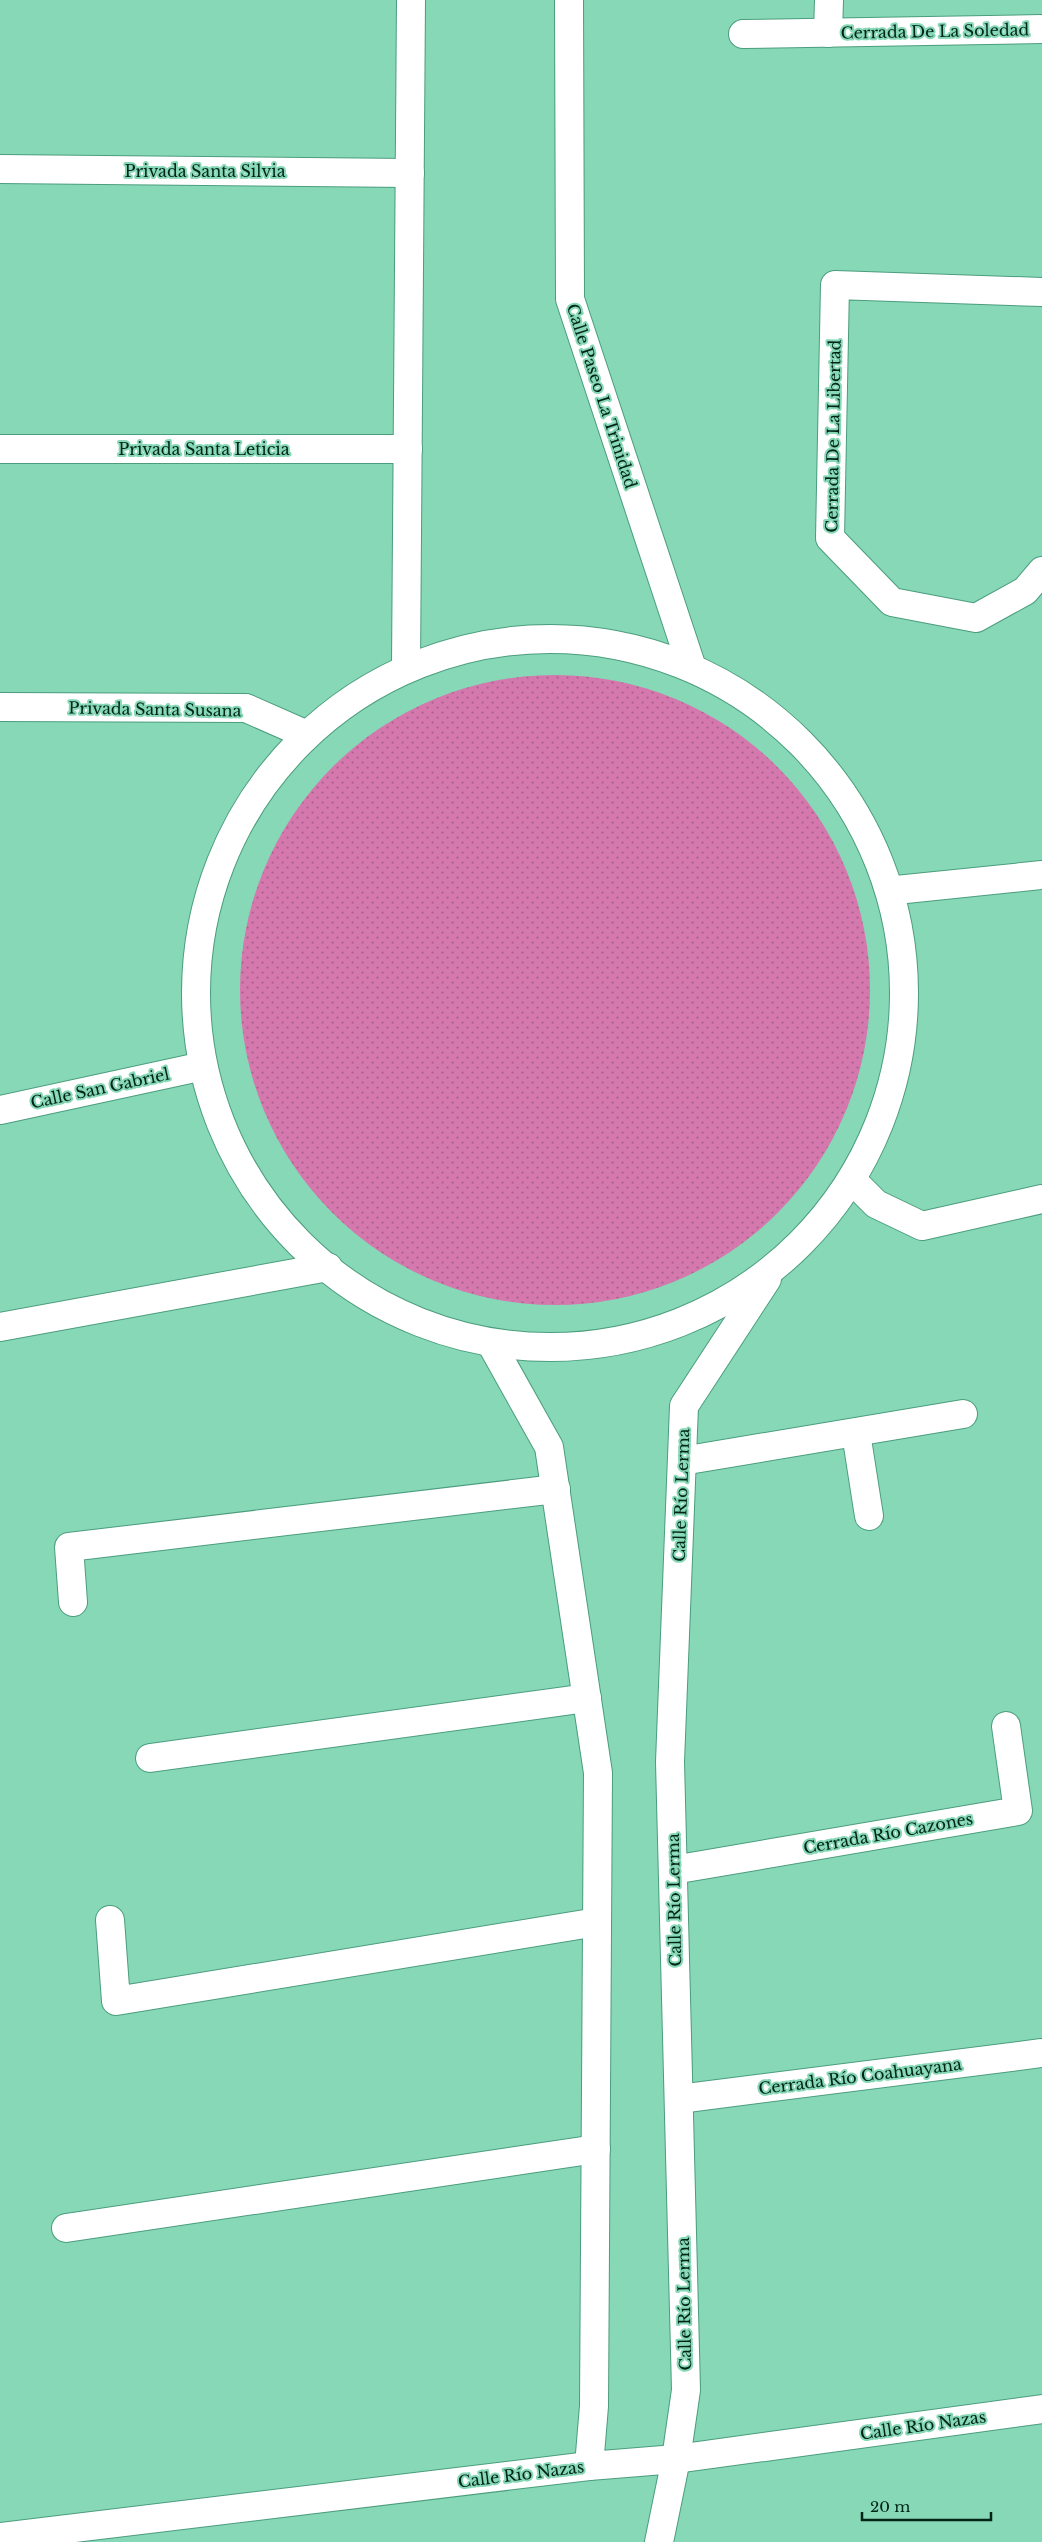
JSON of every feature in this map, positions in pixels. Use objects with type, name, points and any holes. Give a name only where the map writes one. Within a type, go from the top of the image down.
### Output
[{"type":"street","points":[[406,667],[411,0]]},
{"type":"street","name":"Calle Paseo La Trinidad","points":[[569,0],[570,299],[690,662]]},
{"type":"street","name":"Cerrada De La Soledad","points":[[828,33],[829,0]]},
{"type":"street","name":"Cerrada De La Soledad","points":[[743,34],[1042,29]]},
{"type":"street","name":"Privada Santa Silvia","points":[[0,169],[410,173]]},
{"type":"street","name":"Cerrada De La Libertad","points":[[1042,292],[834,285],[830,538],[892,602],[976,618],[1025,591],[1042,571]]},
{"type":"street","name":"Privada Santa Leticia","points":[[0,449],[408,450]]},
{"type":"street","points":[[548,635],[690,662],[819,753],[896,890],[907,1020],[854,1182],[767,1279],[637,1341],[493,1347],[359,1297],[255,1198],[199,1067],[196,946],[232,831],[305,734],[406,667],[548,635]]},
{"type":"street","name":"Privada Santa Susana","points":[[0,707],[246,708],[305,734]]},
{"type":"street","points":[[896,890],[1042,875]]},
{"type":"street","name":"Calle San Gabriel","points":[[0,1110],[199,1067]]},
{"type":"street","points":[[854,1182],[876,1204],[922,1226],[1042,1199]]},
{"type":"street","points":[[0,1328],[328,1267]]},
{"type":"street","name":"Calle Río Lerma","points":[[658,2542],[676,2460],[686,2390],[670,1762],[684,1406],[767,1279]]},
{"type":"street","points":[[493,1347],[550,1447],[598,1773],[594,2406],[589,2466]]},
{"type":"street","points":[[682,1461],[963,1414]]},
{"type":"street","points":[[856,1433],[869,1516]]},
{"type":"street","points":[[73,1602],[69,1548],[556,1489]]},
{"type":"street","points":[[150,1758],[587,1698]]},
{"type":"street","name":"Cerrada Río Cazones","points":[[673,1870],[1018,1811],[1006,1726]]},
{"type":"street","points":[[110,1920],[116,2001],[597,1922]]},
{"type":"street","name":"Cerrada Río Coahuayana","points":[[679,2099],[1042,2053]]},
{"type":"street","points":[[66,2228],[596,2149]]},
{"type":"street","name":"Calle Río Nazas","points":[[0,2537],[589,2466],[676,2460],[1042,2409]]},
{"type":"shaded area","points":[[555,675],[616,681],[675,699],[703,712],[730,728],[778,767],[817,815],[833,842],[846,870],[864,929],[870,990],[864,1051],[846,1110],[833,1138],[817,1165],[778,1213],[730,1252],[703,1268],[675,1281],[616,1299],[555,1305],[494,1299],[435,1281],[407,1268],[380,1252],[332,1213],[293,1165],[277,1138],[264,1110],[246,1051],[240,990],[246,929],[264,870],[277,842],[293,815],[332,767],[380,728],[407,712],[435,699],[494,681]]}]
